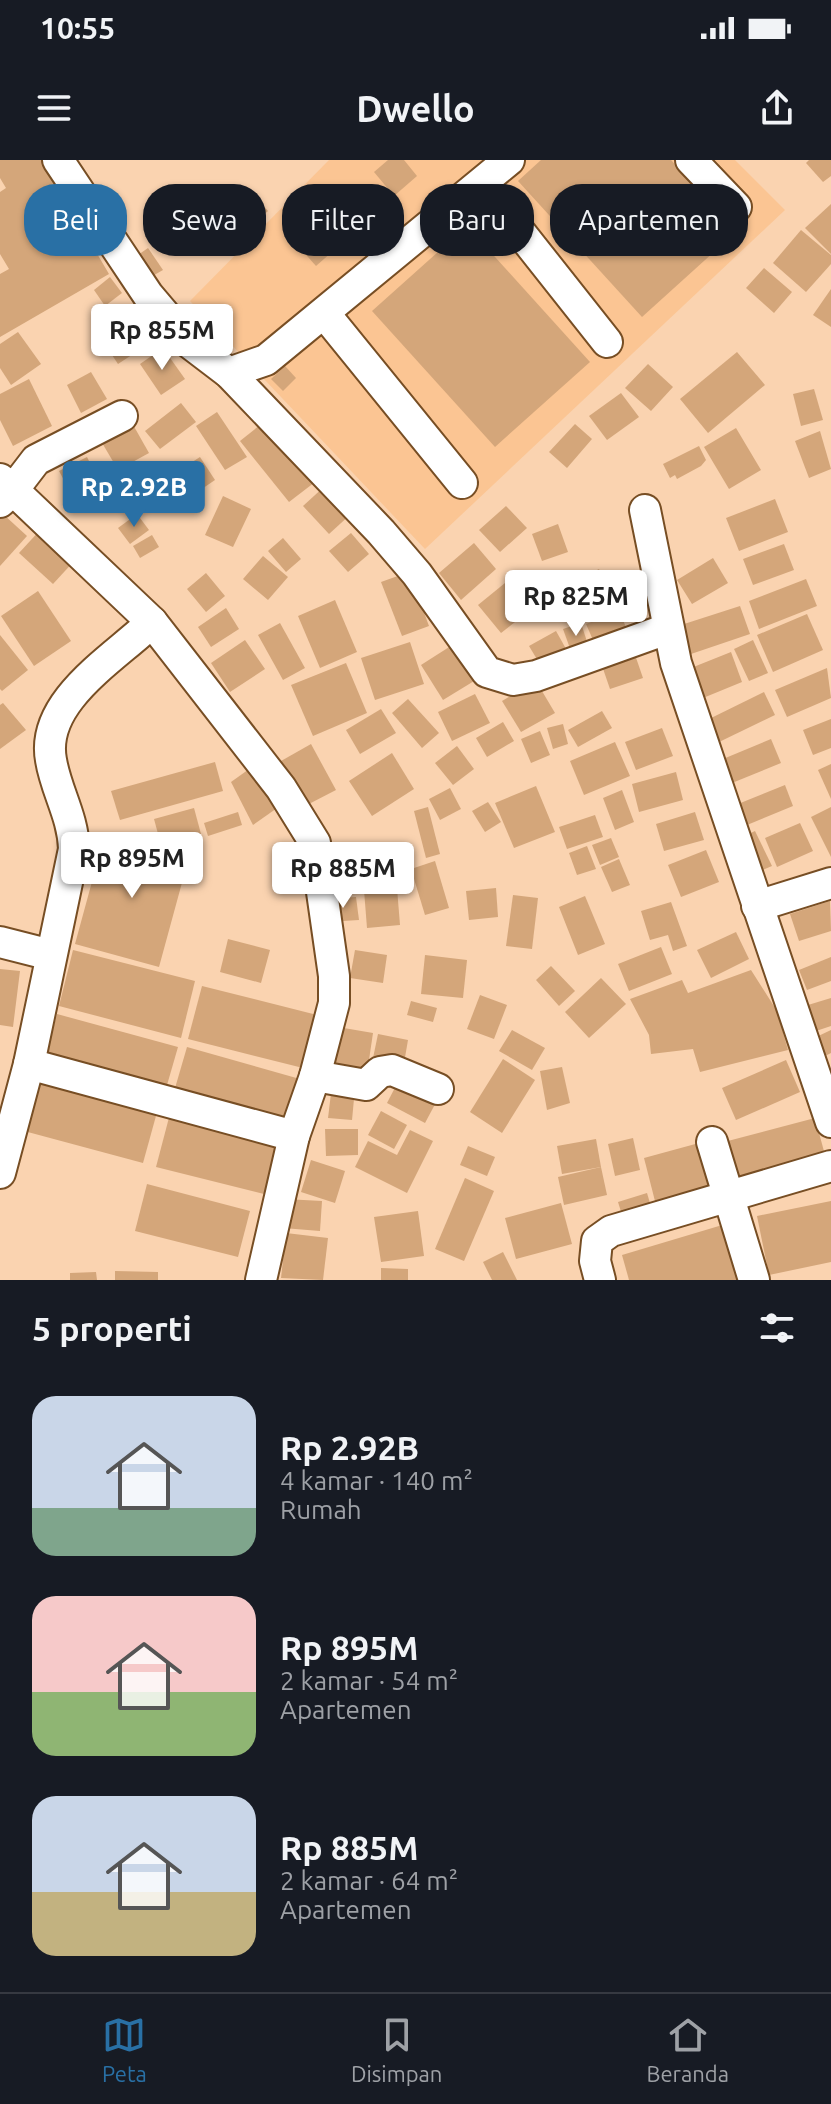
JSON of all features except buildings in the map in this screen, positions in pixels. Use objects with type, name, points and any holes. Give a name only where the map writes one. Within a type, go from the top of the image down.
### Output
[{"type":"street","points":[[58,160],[100,229],[148,295],[187,341],[229,373],[417,574],[487,672],[513,680],[536,676],[667,629]]},
{"type":"street","points":[[482,184],[509,160]]},
{"type":"street","points":[[691,160],[714,184]]},
{"type":"street","points":[[229,373],[266,360],[420,235]]},
{"type":"street","points":[[534,250],[607,342]]},
{"type":"street","points":[[324,313],[462,483]]},
{"type":"street","points":[[122,416],[36,460],[4,490],[152,622],[281,788],[315,843],[334,976],[334,1003],[315,1076],[294,1136],[261,1280]]},
{"type":"street","points":[[645,510],[667,629],[831,1122]]},
{"type":"street","points":[[0,1173],[29,1064],[74,849],[73,827],[50,759],[55,715],[68,697],[152,622]]},
{"type":"street","points":[[757,906],[831,883]]},
{"type":"street","points":[[0,942],[51,955]]},
{"type":"street","points":[[29,1064],[294,1136]]},
{"type":"street","points":[[315,1076],[366,1085],[380,1072],[392,1070],[438,1089]]},
{"type":"street","points":[[712,1142],[754,1280]]},
{"type":"street","points":[[600,1280],[595,1261],[597,1241],[611,1231],[831,1166]]},
{"type":"shaded area","points":[[329,160],[735,160],[785,210],[748,245],[748,184],[550,184],[550,256],[736,256],[425,549],[190,301],[234,256],[266,256],[266,224],[282,208],[282,256],[404,256],[404,184],[305,184]]}]
